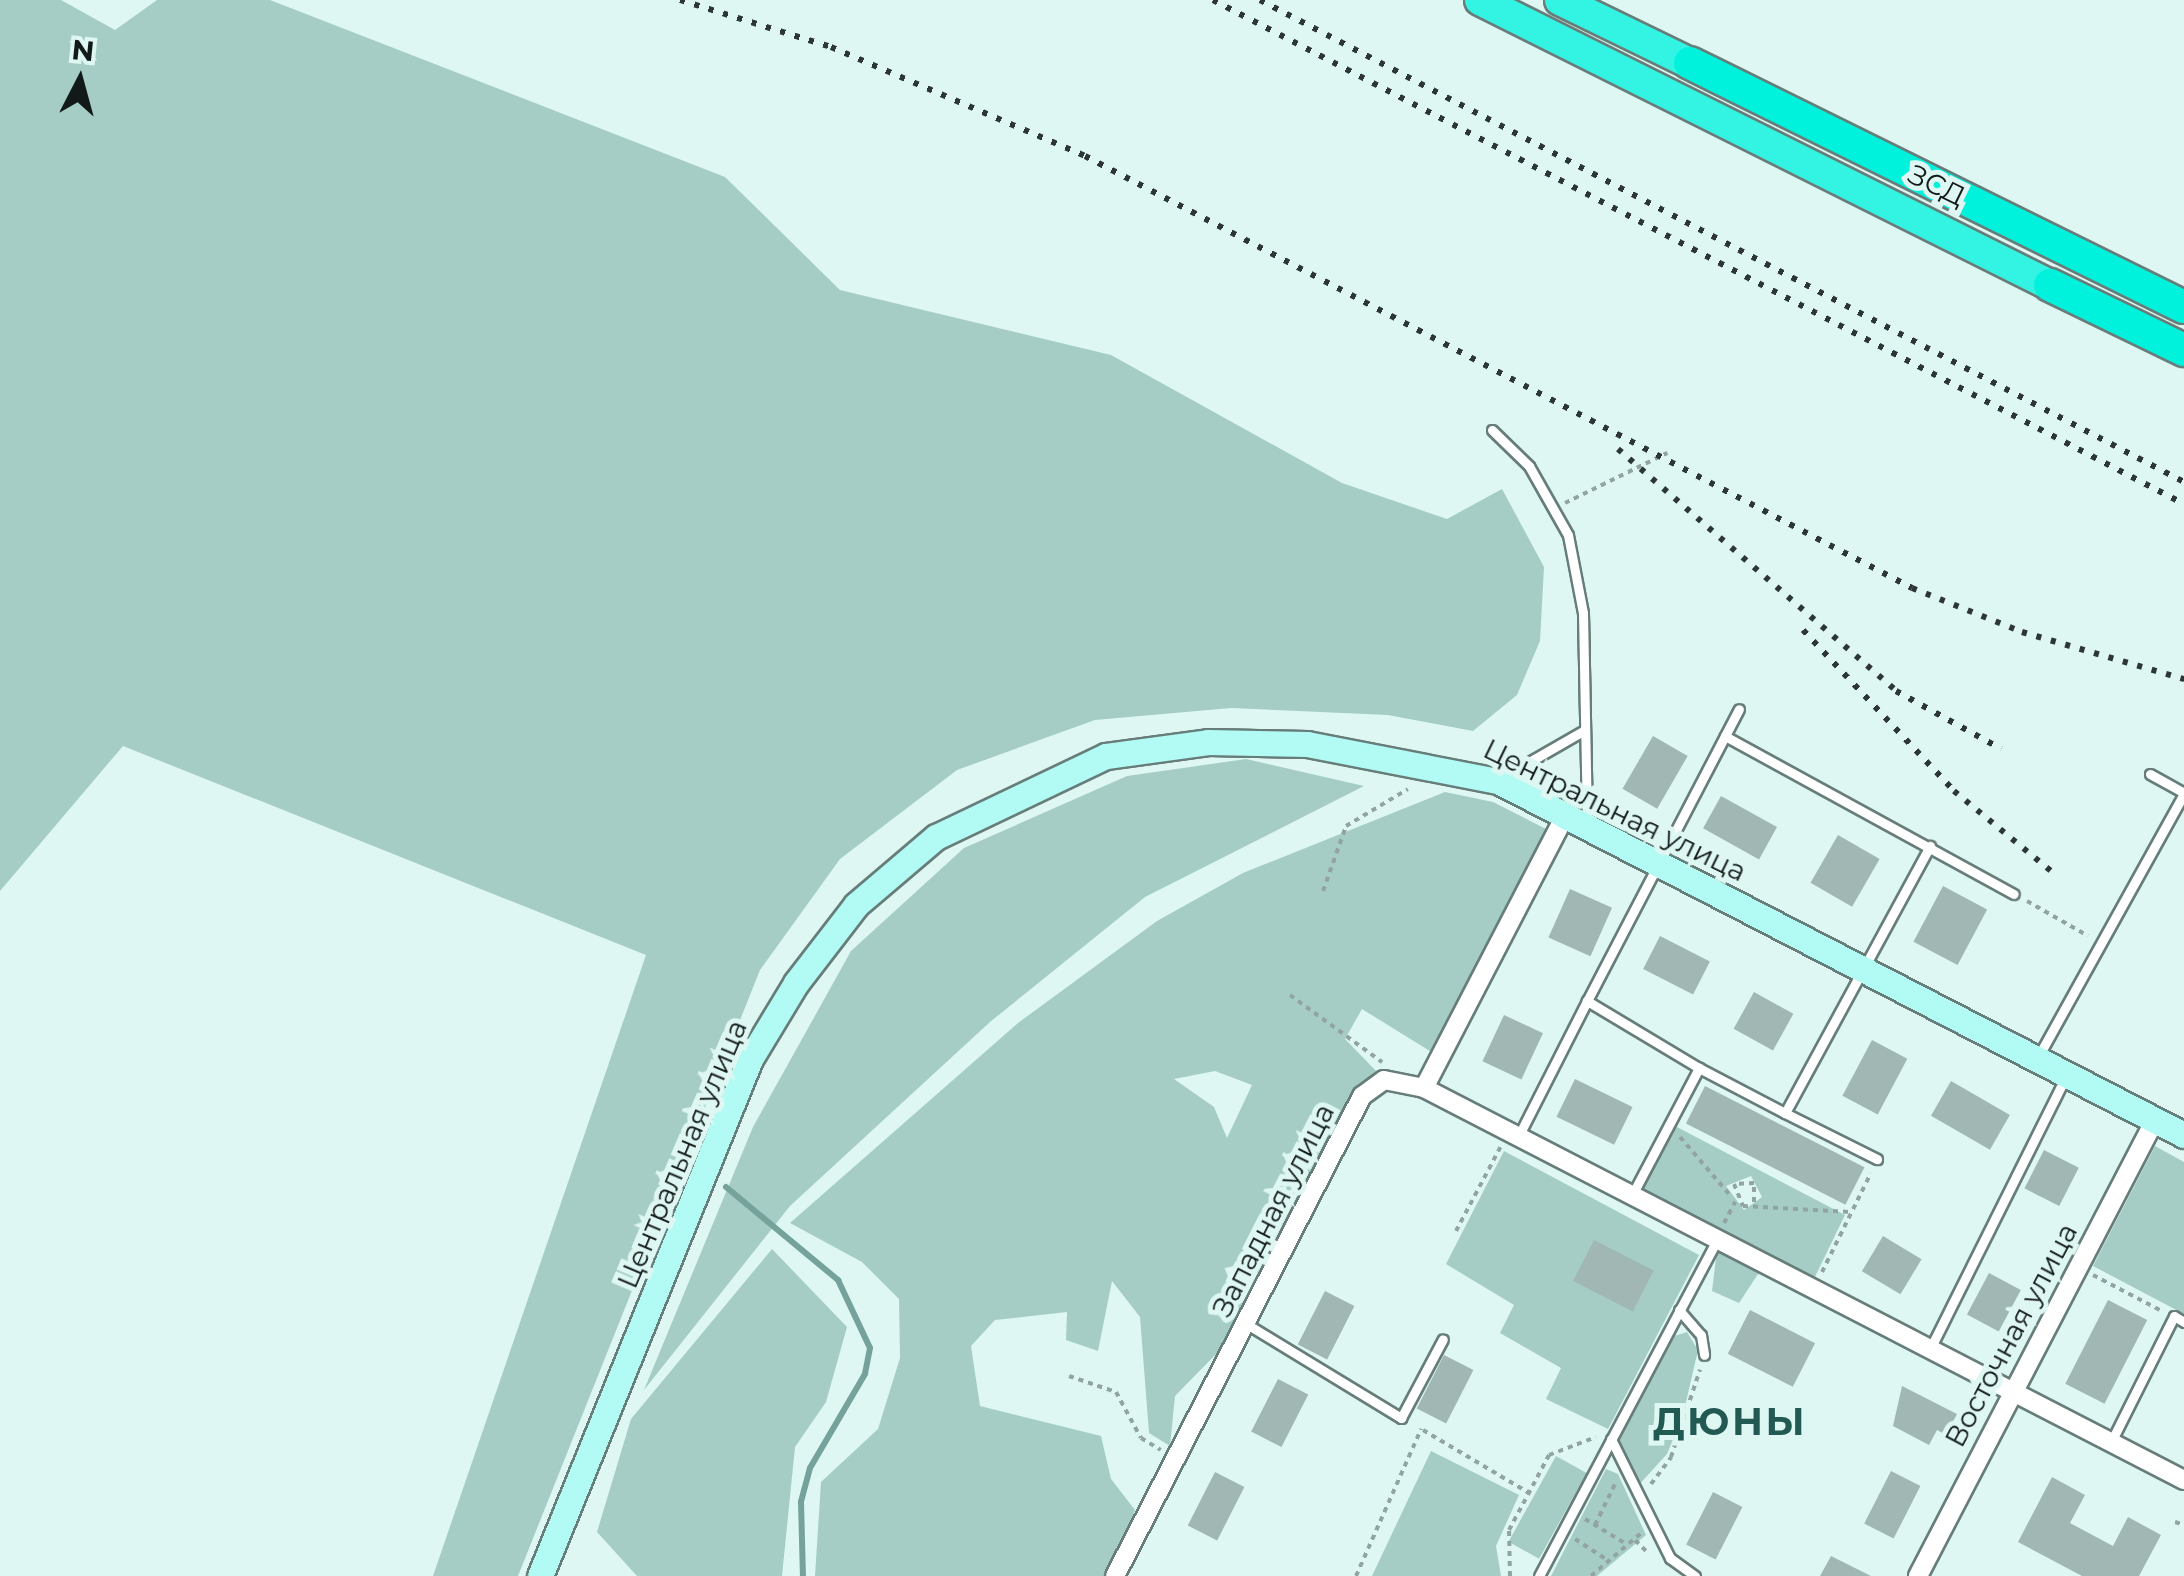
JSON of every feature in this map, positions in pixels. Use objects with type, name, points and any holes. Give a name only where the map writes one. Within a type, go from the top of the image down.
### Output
[{"type":"highway","points":[[1480,0],[2184,350]]},
{"type":"highway","points":[[1560,0],[1690,62]]},
{"type":"highway","name":"ЗСД","points":[[1690,62],[2184,307]]},
{"type":"main road","name":"Центральная улица","points":[[540,1576],[750,1059],[856,905],[936,837],[1106,756],[1208,742],[1382,751],[1498,780],[2184,1136]]},
{"type":"street","points":[[1424,1088],[1576,819]]},
{"type":"street","points":[[1396,1081],[1424,1088],[2184,1480]]},
{"type":"street","name":"Западная улица","points":[[1115,1576],[1362,1096],[1396,1081]]},
{"type":"street","name":"Восточная улица","points":[[1918,1576],[2155,1120]]},
{"type":"lane","points":[[1492,430],[1556,508],[1582,612],[1583,731],[1576,819]]},
{"type":"lane","points":[[1513,1136],[1739,709]]},
{"type":"lane","points":[[1498,780],[1583,731]]},
{"type":"lane","points":[[1725,736],[2014,894]]},
{"type":"lane","points":[[2037,1059],[2184,793],[2150,774]]},
{"type":"lane","points":[[1785,1113],[1930,846]]},
{"type":"lane","points":[[1587,1001],[1700,1068],[1877,1159]]},
{"type":"lane","points":[[1630,1197],[1700,1068]]},
{"type":"lane","points":[[1928,1351],[2066,1075]]},
{"type":"lane","points":[[1539,1576],[1716,1241]]},
{"type":"lane","points":[[1679,1310],[1701,1335],[1704,1354]]},
{"type":"lane","points":[[2110,1444],[2174,1316],[2184,1322]]},
{"type":"lane","points":[[1245,1323],[1401,1418],[1443,1339]]},
{"type":"lane","points":[[1611,1439],[1676,1566],[1695,1576]]},
{"type":"path","points":[[1556,508],[1666,453]]},
{"type":"path","points":[[1322,891],[1334,846],[1357,817],[1416,786]]},
{"type":"path","points":[[2014,894],[2101,944]]},
{"type":"path","points":[[1290,994],[1356,1036],[1396,1081]]},
{"type":"path","points":[[1666,1130],[1732,1198],[1851,1212]]},
{"type":"path","points":[[1456,1230],[1513,1136]]},
{"type":"path","points":[[1813,1291],[1877,1159]]},
{"type":"path","points":[[1732,1198],[1734,1184],[1749,1181],[1754,1202]]},
{"type":"path","points":[[2078,1266],[2174,1316]]},
{"type":"path","points":[[1639,1499],[1671,1457],[1704,1354]]},
{"type":"path","points":[[1069,1376],[1116,1392],[1140,1438],[1175,1455]]},
{"type":"path","points":[[1401,1418],[1528,1493]]},
{"type":"path","points":[[1356,1576],[1421,1429]]},
{"type":"path","points":[[1510,1576],[1503,1553],[1528,1493],[1561,1444],[1611,1439]]},
{"type":"path","points":[[1595,1525],[1615,1484],[1624,1501]]},
{"type":"path","points":[[1572,1512],[1628,1545]]},
{"type":"path","points":[[1592,1576],[1636,1541],[1632,1518]]},
{"type":"path","points":[[2176,1522],[2184,1526]]},
{"type":"path","points":[[1562,1532],[1610,1561]]},
{"type":"shaded area","points":[[0,0],[61,0],[115,30],[157,0],[270,0],[725,177],[840,290],[1111,355],[1342,483],[1447,519],[1502,489],[1544,567],[1540,641],[1517,695],[1473,731],[1388,715],[1231,708],[1095,720],[957,770],[840,859],[760,970],[518,1576],[433,1576],[646,955],[123,746],[0,891]]},
{"type":"shaded area","points":[[1246,759],[1364,786],[1145,897],[990,1022],[790,1206],[644,1390],[753,1127],[851,951],[964,848],[1127,776]]},
{"type":"shaded area","points":[[1445,792],[1493,802],[1548,830],[1433,1053],[1362,1009],[1345,1039],[1379,1074],[1356,1090],[1219,1351],[1175,1396],[1170,1446],[1149,1433],[1140,1317],[1112,1281],[1098,1351],[1066,1340],[1067,1312],[995,1320],[971,1346],[980,1406],[1101,1436],[1111,1479],[1135,1510],[1106,1576],[815,1576],[821,1482],[878,1429],[900,1358],[899,1299],[862,1262],[790,1223],[1018,1023],[1157,921],[1243,873]],"holes":[[[1215,1071],[1252,1085],[1227,1138],[1214,1107],[1174,1079]]]},
{"type":"shaded area","points":[[1675,1126],[1845,1215],[1812,1283],[1640,1194]],"holes":[[[1751,1176],[1762,1197],[1744,1210],[1726,1186]]]},
{"type":"shaded area","points":[[2155,1146],[2184,1162],[2184,1314],[2093,1266]]},
{"type":"shaded area","points":[[1504,1151],[1699,1255],[1608,1429],[1546,1399],[1561,1368],[1500,1333],[1514,1305],[1446,1264]]},
{"type":"shaded area","points":[[772,1249],[847,1327],[826,1402],[795,1447],[782,1576],[637,1576],[597,1532],[631,1419]]},
{"type":"shaded area","points":[[1717,1250],[1760,1271],[1739,1303],[1712,1291]]},
{"type":"shaded area","points":[[1687,1332],[1698,1350],[1683,1415],[1667,1454],[1637,1487],[1616,1439],[1668,1338]]},
{"type":"shaded area","points":[[1431,1451],[1519,1495],[1496,1546],[1501,1576],[1372,1576]]},
{"type":"shaded area","points":[[1556,1456],[1587,1473],[1539,1559],[1508,1542]]},
{"type":"shaded area","points":[[1606,1469],[1618,1474],[1646,1535],[1597,1576],[1551,1576]]},
{"type":"building","points":[[1653,736],[1688,756],[1657,809],[1622,789]]},
{"type":"building","points":[[1721,796],[1777,827],[1759,859],[1703,828]]},
{"type":"building","points":[[1838,835],[1880,859],[1852,907],[1810,883]]},
{"type":"building","points":[[1943,886],[1987,909],[1958,965],[1913,942]]},
{"type":"building","points":[[1570,889],[1612,908],[1590,956],[1548,937]]},
{"type":"building","points":[[1660,936],[1710,961],[1693,994],[1643,969]]},
{"type":"building","points":[[1754,992],[1793,1014],[1773,1051],[1734,1029]]},
{"type":"building","points":[[1504,1015],[1543,1033],[1521,1079],[1482,1061]]},
{"type":"building","points":[[1872,1040],[1907,1059],[1878,1114],[1842,1096]]},
{"type":"building","points":[[1575,1079],[1633,1107],[1614,1145],[1557,1117]]},
{"type":"building","points":[[1951,1081],[2010,1115],[1990,1150],[1931,1116]]},
{"type":"building","points":[[1705,1086],[1864,1167],[1845,1205],[1686,1123]]},
{"type":"building","points":[[2044,1150],[2079,1168],[2059,1206],[2024,1188]]},
{"type":"building","points":[[1883,1236],[1922,1259],[1900,1294],[1862,1271]]},
{"type":"building","points":[[1594,1240],[1654,1270],[1633,1311],[1573,1281]]},
{"type":"building","points":[[1989,1273],[2021,1290],[1999,1331],[1967,1314]]},
{"type":"building","points":[[1325,1291],[1354,1306],[1327,1359],[1298,1344]]},
{"type":"building","points":[[2108,1300],[2147,1320],[2105,1404],[2065,1384]]},
{"type":"building","points":[[1750,1310],[1815,1343],[1793,1387],[1728,1354]]},
{"type":"building","points":[[1444,1355],[1473,1370],[1446,1423],[1417,1408]]},
{"type":"building","points":[[1278,1379],[1308,1394],[1282,1447],[1251,1432]]},
{"type":"building","points":[[1902,1386],[1957,1414],[1946,1435],[1937,1430],[1929,1445],[1893,1426]]},
{"type":"building","points":[[1891,1471],[1920,1486],[1894,1539],[1864,1524]]},
{"type":"building","points":[[1215,1472],[1244,1487],[1217,1540],[1188,1525]]},
{"type":"building","points":[[2052,1477],[2085,1495],[2070,1523],[2113,1546],[2128,1517],[2161,1535],[2139,1576],[2082,1576],[2018,1542]]},
{"type":"building","points":[[1713,1492],[1742,1507],[1716,1560],[1686,1545]]},
{"type":"building","points":[[1831,1556],[1871,1576],[1820,1576]]},
{"type":"waterway","points":[[726,1187],[838,1280],[870,1348],[865,1374],[810,1468],[801,1502],[803,1576]]},
{"type":"railway","points":[[680,0],[831,47],[1085,156],[1912,588],[2022,632],[2184,679]]},
{"type":"railway","points":[[1213,0],[2184,504]]},
{"type":"railway","points":[[1260,0],[2184,482]]},
{"type":"railway","points":[[1618,449],[1896,691],[2001,749]]},
{"type":"railway","points":[[1803,630],[1954,791],[2056,875]]},
{"type":"district","name":"ДЮНЫ","points":[[1730,1422]]}]
